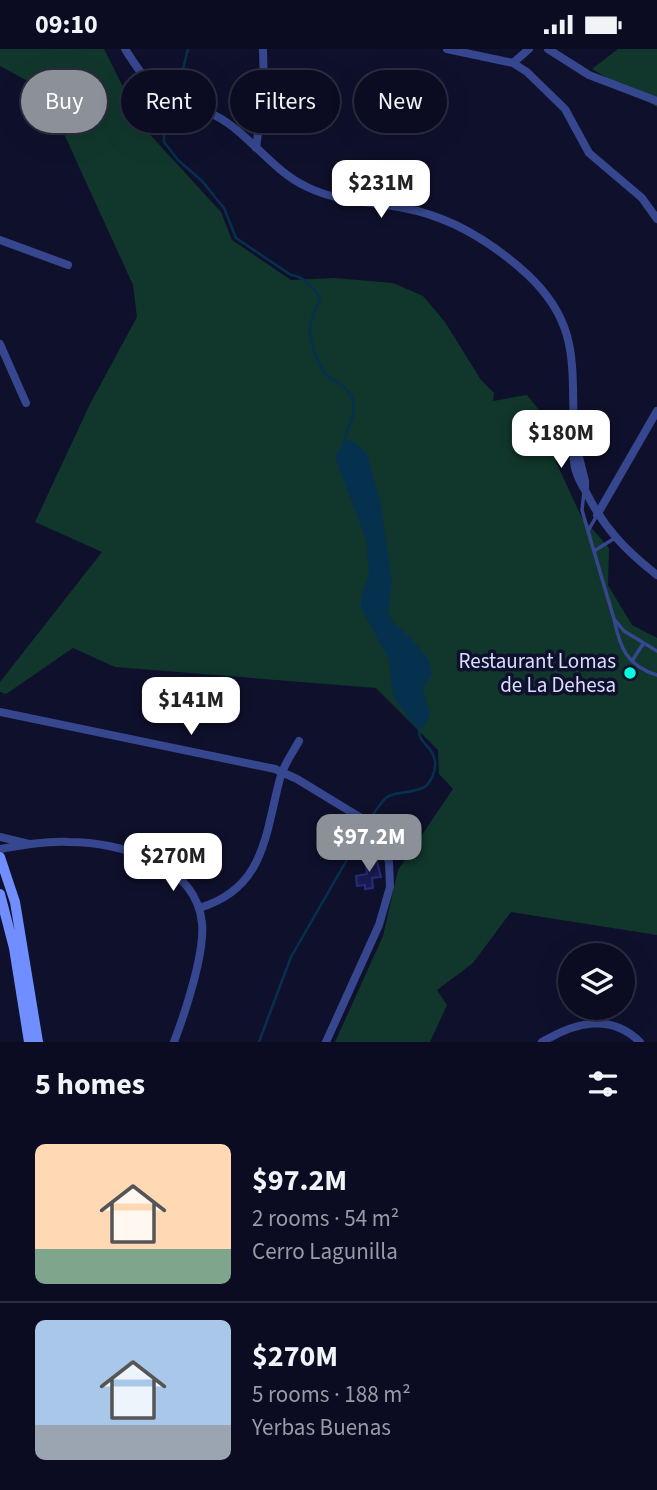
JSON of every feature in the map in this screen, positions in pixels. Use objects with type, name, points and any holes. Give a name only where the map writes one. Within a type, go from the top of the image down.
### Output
[{"type":"main road","points":[[0,857],[15,902],[38,1042]]},
{"type":"main road","points":[[0,894],[14,948],[29,1042]]},
{"type":"street","points":[[125,49],[149,83],[160,92],[215,115],[286,175],[320,193],[344,200],[403,208],[454,223],[491,246],[528,276],[552,305],[564,327],[570,346],[573,361],[574,466],[579,481],[597,515],[615,538],[657,575]]},
{"type":"street","points":[[256,148],[264,90],[263,49]]},
{"type":"street","points":[[447,49],[513,62],[539,82],[565,109],[589,153],[634,191],[657,219]]},
{"type":"street","points":[[513,62],[528,49]]},
{"type":"street","points":[[548,49],[590,75],[657,101]]},
{"type":"street","points":[[0,240],[68,265]]},
{"type":"street","points":[[0,344],[26,403]]},
{"type":"street","points":[[597,515],[657,411]]},
{"type":"street","points":[[586,493],[609,494]]},
{"type":"street","points":[[0,712],[282,772],[343,805],[366,821],[385,847],[391,869],[388,896],[379,925],[326,1042]]},
{"type":"street","points":[[199,908],[229,893],[242,882],[257,861],[267,838],[282,772],[299,741]]},
{"type":"street","points":[[0,837],[29,844]]},
{"type":"street","points":[[0,849],[29,844],[90,843],[141,856],[163,866],[180,879],[199,908],[203,931],[200,953],[174,1042]]},
{"type":"street","points":[[542,1042],[576,1026],[596,1022],[621,1028],[640,1042]]},
{"type":"lane","points":[[586,493],[582,510],[620,645],[632,661],[657,675]]},
{"type":"lane","points":[[588,531],[597,515]]},
{"type":"lane","points":[[594,551],[615,538]]},
{"type":"lane","points":[[613,617],[624,631],[657,651]]},
{"type":"lane","points":[[632,661],[643,644]]},
{"type":"green space","points":[[0,49],[104,49],[121,83],[121,133],[149,133],[221,212],[232,240],[291,280],[335,278],[393,283],[423,296],[445,322],[481,380],[494,393],[493,401],[527,395],[552,426],[556,462],[581,516],[609,548],[608,585],[632,625],[657,638],[657,935],[511,912],[473,963],[437,990],[447,1005],[430,1042],[335,1042],[383,936],[398,870],[453,789],[439,774],[438,750],[376,688],[115,667],[73,648],[6,694],[0,692],[0,682],[102,552],[35,522],[90,404],[137,317],[133,285],[64,133],[107,133],[107,70],[21,70],[21,77],[0,66]]},
{"type":"green space","points":[[618,49],[657,49],[657,107],[592,69]]},
{"type":"water","points":[[351,440],[366,452],[380,500],[392,581],[388,612],[393,622],[426,656],[431,666],[432,675],[423,688],[430,715],[419,729],[410,721],[393,696],[389,660],[361,608],[361,598],[369,573],[366,540],[335,457],[344,442]]},
{"type":"building","points":[[376,858],[381,877],[372,878],[373,888],[357,886],[356,876],[367,874],[365,859]]},
{"type":"waterway","points":[[183,70],[188,49]]},
{"type":"waterway","points":[[165,133],[164,142],[178,160],[202,181],[224,208],[236,238],[291,275],[304,280],[320,298],[310,329],[311,340],[326,374],[345,388],[353,400],[352,417],[344,442]]},
{"type":"waterway","points":[[371,818],[387,797],[420,789],[430,780],[435,761],[420,737],[419,729]]},
{"type":"waterway","points":[[259,1042],[291,957],[364,830]]},
{"type":"place","name":"Restaurant Lomas de La Dehesa","points":[[630,673]]}]
